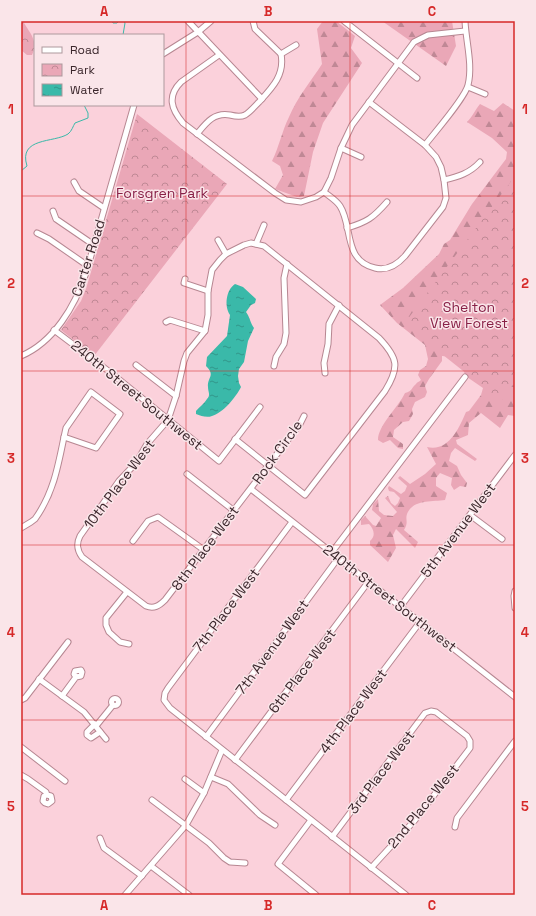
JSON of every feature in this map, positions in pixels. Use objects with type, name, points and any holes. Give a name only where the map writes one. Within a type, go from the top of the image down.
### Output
[{"type":"street","points":[[188,21],[262,99]]},
{"type":"street","points":[[164,53],[198,32],[211,21]]},
{"type":"street","points":[[344,21],[417,78]]},
{"type":"street","points":[[425,145],[468,86],[470,70],[465,21]]},
{"type":"street","points":[[197,134],[209,120],[217,116],[225,114],[235,116],[245,115],[262,99],[278,79],[282,69],[281,54],[255,29],[253,22]]},
{"type":"street","points":[[219,55],[180,82],[176,87],[172,101],[176,115],[183,123],[197,134],[286,200],[294,202],[307,201],[324,192],[331,178],[341,148],[352,125],[407,51],[419,39],[428,35],[466,31]]},
{"type":"street","points":[[281,54],[296,45]]},
{"type":"street","points":[[468,86],[485,94]]},
{"type":"street","points":[[324,192],[341,207],[354,253],[369,267],[379,269],[398,264],[443,207],[446,198],[444,180],[441,167],[436,157],[425,145],[369,102]]},
{"type":"street","name":"Carter Road","points":[[21,356],[39,346],[54,330],[77,297],[88,266],[116,163],[134,106]]},
{"type":"street","points":[[341,148],[361,157]]},
{"type":"street","points":[[444,180],[459,176],[474,169],[480,162]]},
{"type":"street","points":[[74,182],[79,191],[104,208]]},
{"type":"street","points":[[347,228],[365,223],[387,202]]},
{"type":"street","points":[[52,211],[56,218],[94,245]]},
{"type":"street","points":[[256,244],[264,225]]},
{"type":"street","points":[[37,233],[49,239],[88,266]]},
{"type":"street","points":[[218,240],[226,254]]},
{"type":"street","points":[[168,420],[176,396],[184,360],[187,353],[205,331],[208,316],[208,291],[212,270],[226,254],[251,243],[264,246],[379,338],[387,346],[395,360],[395,374],[385,391],[305,495],[235,438],[260,407]]},
{"type":"street","points":[[274,366],[276,357],[284,344],[286,333],[284,278],[287,264]]},
{"type":"street","points":[[185,279],[184,283],[208,291]]},
{"type":"street","points":[[325,373],[324,363],[328,344],[329,324],[339,306]]},
{"type":"street","points":[[166,322],[170,320],[205,331]]},
{"type":"street","name":"240th Street Southwest","points":[[54,330],[219,461],[235,438]]},
{"type":"street","points":[[136,365],[176,396]]},
{"type":"street","points":[[332,552],[465,377]]},
{"type":"street","points":[[21,528],[35,519],[51,491],[66,428],[91,392],[120,414],[96,448],[64,437]]},
{"type":"street","name":"Rock Circle","points":[[250,489],[300,424],[304,416]]},
{"type":"street","name":"10th Place West","points":[[127,592],[87,562],[78,552],[77,544],[80,536],[119,481],[136,463],[147,444],[168,420]]},
{"type":"street","name":"5th Avenue West","points":[[401,606],[515,455]]},
{"type":"street","points":[[187,474],[233,510]]},
{"type":"street","name":"240th Street Southwest","points":[[250,489],[339,557],[515,697]]},
{"type":"street","name":"8th Place West","points":[[127,592],[146,606],[151,608],[159,606],[250,489]]},
{"type":"street","points":[[470,515],[502,540]]},
{"type":"street","points":[[133,541],[148,521],[158,517],[204,550]]},
{"type":"street","name":"7th Place West","points":[[206,737],[170,708],[164,700],[165,693],[292,522]]},
{"type":"street","name":"7th Avenue West","points":[[206,737],[339,557]]},
{"type":"street","name":"6th Place West","points":[[235,760],[369,581]]},
{"type":"street","points":[[515,591],[515,608]]},
{"type":"street","points":[[127,592],[106,618],[106,625],[109,632],[120,642],[129,644]]},
{"type":"street","name":"4th Place West","points":[[286,800],[420,622]]},
{"type":"street","points":[[21,700],[68,642]]},
{"type":"street","points":[[62,696],[76,677]]},
{"type":"street","points":[[39,679],[84,712],[106,739]]},
{"type":"street","points":[[100,732],[91,738],[87,735],[88,732],[113,705]]},
{"type":"street","name":"2nd Place West","points":[[371,868],[415,820],[470,748],[470,741],[467,736],[436,712],[431,711]]},
{"type":"street","name":"3rd Place West","points":[[332,836],[425,713],[431,711]]},
{"type":"street","points":[[206,737],[406,895]]},
{"type":"street","points":[[455,827],[457,818],[515,741]]},
{"type":"street","points":[[21,748],[66,781]]},
{"type":"street","points":[[125,895],[186,825],[204,793],[222,750]]},
{"type":"street","points":[[21,775],[46,792],[47,795]]},
{"type":"street","points":[[211,777],[228,784],[260,815],[275,825]]},
{"type":"street","points":[[185,780],[204,793]]},
{"type":"street","points":[[152,800],[209,843],[224,858],[230,862],[245,863]]},
{"type":"street","points":[[311,820],[278,864],[316,895]]},
{"type":"street","points":[[100,838],[104,848],[142,876]]},
{"type":"street","points":[[151,866],[189,895]]},
{"type":"green space","points":[[21,21],[24,23],[33,38],[34,50],[32,55],[27,55],[21,50]]},
{"type":"green space","points":[[323,21],[336,21],[355,36],[351,48],[362,63],[323,123],[313,152],[304,196],[297,197],[275,189],[283,175],[280,166],[272,161],[292,110],[322,64],[317,29]]},
{"type":"green space","points":[[382,21],[452,21],[456,46],[446,66]]},
{"type":"green space","points":[[503,103],[515,111],[515,416],[508,415],[500,428],[481,413],[469,423],[468,435],[456,440],[457,444],[477,459],[475,461],[455,448],[451,453],[449,461],[457,466],[467,483],[466,487],[460,486],[454,490],[451,485],[452,478],[440,473],[436,478],[436,486],[447,493],[445,500],[423,502],[410,509],[407,514],[404,530],[418,542],[415,548],[396,529],[393,535],[396,548],[388,562],[370,545],[370,541],[374,535],[373,530],[369,524],[361,525],[361,520],[365,516],[373,525],[376,526],[381,518],[372,510],[373,504],[378,499],[379,511],[384,515],[393,516],[397,512],[385,498],[388,496],[391,503],[395,506],[400,498],[394,492],[389,491],[389,486],[401,494],[405,491],[407,486],[398,478],[400,476],[410,484],[425,474],[436,464],[427,447],[435,448],[441,446],[452,437],[466,412],[469,411],[481,395],[483,388],[467,377],[464,372],[467,368],[453,357],[442,356],[442,361],[425,386],[427,392],[425,397],[415,402],[412,409],[413,414],[409,421],[403,422],[394,430],[393,437],[403,444],[403,449],[398,448],[390,440],[383,443],[378,440],[381,428],[405,393],[411,390],[421,380],[418,375],[420,370],[426,366],[428,359],[425,345],[397,323],[380,305],[403,288],[439,254],[444,244],[450,240],[472,204],[506,159],[507,152],[492,138],[467,122],[480,104],[494,111]]},
{"type":"green space","name":"Forsgren Park","points":[[137,114],[227,184],[94,356],[61,330],[81,301],[86,289]]},
{"type":"green space","name":"Shelton View Forest","points":[[515,176],[515,382],[501,401],[404,324]]},
{"type":"water","points":[[235,284],[243,287],[256,299],[255,303],[251,305],[246,312],[254,328],[248,341],[244,362],[239,369],[238,376],[241,387],[233,400],[225,408],[210,417],[206,417],[196,414],[196,411],[209,396],[208,384],[211,374],[206,366],[207,357],[227,336],[230,315],[227,307],[227,298],[230,290]]},
{"type":"waterway","points":[[112,21],[113,23],[117,23],[119,21]]},
{"type":"waterway","points":[[123,34],[124,21]]},
{"type":"waterway","points":[[21,171],[27,166],[26,157],[28,150],[32,146],[39,142],[62,137],[68,134],[75,123],[88,118],[88,113],[84,106]]}]
